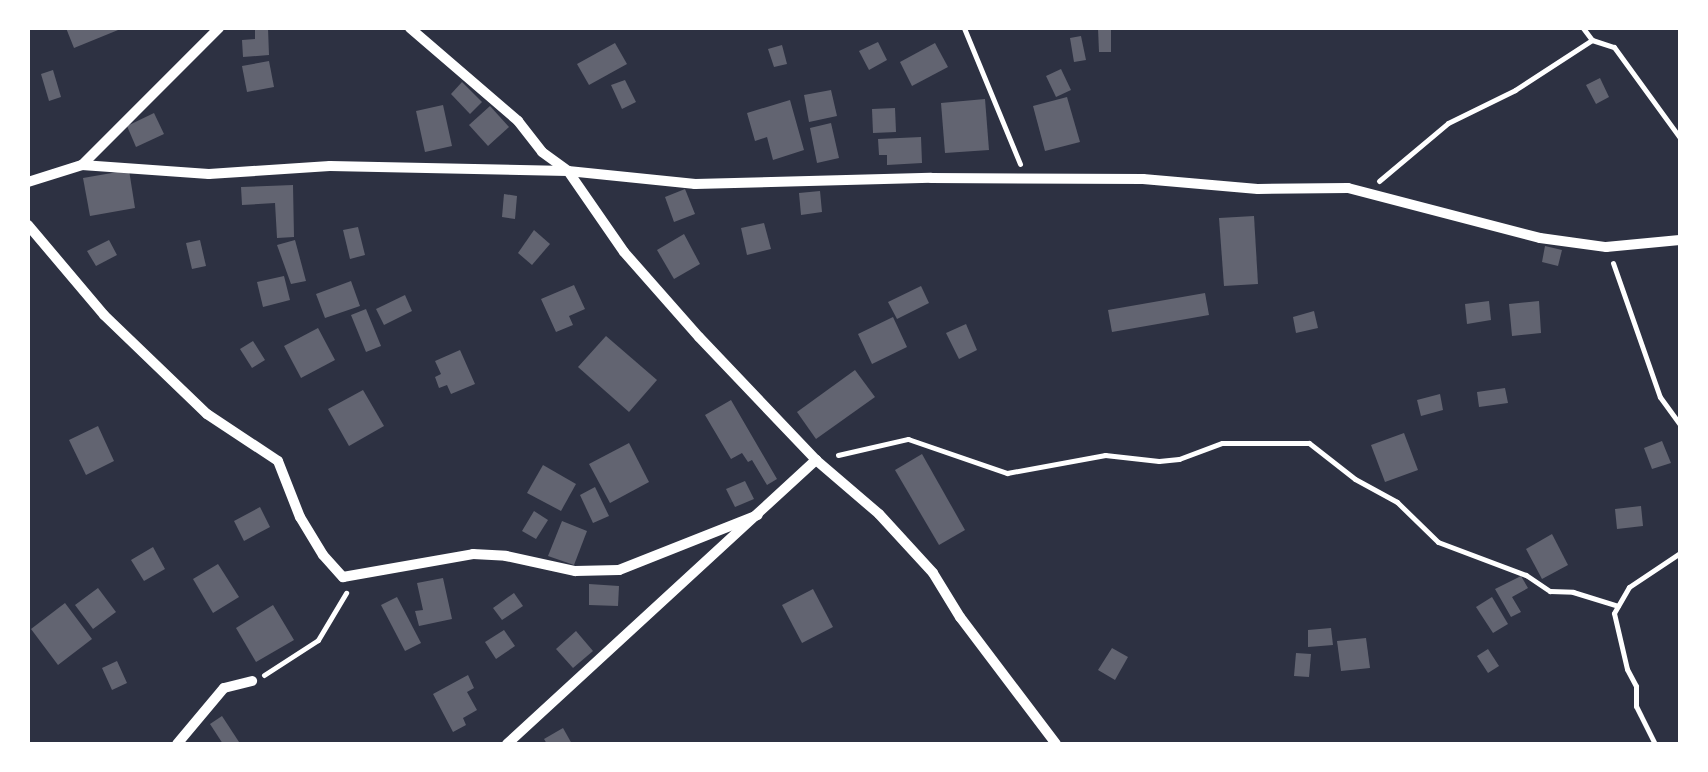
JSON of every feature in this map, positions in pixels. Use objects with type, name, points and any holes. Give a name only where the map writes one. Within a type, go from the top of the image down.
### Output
[{"type":"street","points":[[82,166],[219,28]]},
{"type":"street","points":[[410,28],[518,121],[542,152],[568,171],[624,252],[816,460],[880,514],[933,573],[960,616],[1056,744]]},
{"type":"street","points":[[28,196],[32,182],[82,166],[209,174],[330,166],[568,171],[696,184],[1143,179],[1240,188],[1348,188],[1540,238],[1606,246],[1680,240]]},
{"type":"street","points":[[28,226],[104,315],[207,414],[278,461],[300,517],[323,556],[344,577],[473,554],[506,556],[575,571],[619,570],[758,515]]},
{"type":"street","points":[[508,744],[816,460]]},
{"type":"street","points":[[177,744],[224,688],[252,680]]},
{"type":"path","points":[[964,28],[1026,179]]},
{"type":"path","points":[[1583,28],[1592,40],[1614,47],[1680,138]]},
{"type":"path","points":[[1368,192],[1448,123],[1516,90],[1592,40]]},
{"type":"path","points":[[1606,246],[1630,301],[1660,397],[1680,425]]},
{"type":"path","points":[[816,460],[908,439],[1007,472],[1105,455],[1179,459],[1222,443],[1308,443],[1355,479],[1397,502],[1438,542],[1526,575],[1550,590],[1573,592],[1618,606]]},
{"type":"path","points":[[1655,744],[1636,706],[1636,686],[1615,624],[1618,606],[1644,574],[1680,554]]},
{"type":"path","points":[[252,680],[318,640],[353,578]]},
{"type":"building","points":[[66,28],[123,28],[74,48]]},
{"type":"building","points":[[268,28],[269,55],[243,57],[242,40],[255,39],[255,29]]},
{"type":"building","points":[[1098,28],[1111,28],[1111,52],[1099,52]]},
{"type":"building","points":[[1081,36],[1086,60],[1074,62],[1070,38]]},
{"type":"building","points":[[878,42],[887,60],[869,70],[859,51]]},
{"type":"building","points":[[615,43],[627,64],[589,85],[577,64]]},
{"type":"building","points":[[935,43],[948,67],[912,86],[900,62]]},
{"type":"building","points":[[782,45],[787,64],[774,67],[768,49]]},
{"type":"building","points":[[269,61],[274,87],[247,92],[242,66]]},
{"type":"building","points":[[1061,69],[1071,90],[1056,97],[1046,76]]},
{"type":"building","points":[[53,70],[61,97],[49,101],[41,74]]},
{"type":"building","points":[[1600,78],[1609,97],[1596,104],[1586,85]]},
{"type":"building","points":[[625,80],[636,102],[622,109],[611,85]]},
{"type":"building","points":[[462,82],[482,102],[470,114],[451,94]]},
{"type":"building","points":[[831,90],[837,116],[809,122],[804,95]]},
{"type":"building","points":[[1067,97],[1080,142],[1045,151],[1033,106]]},
{"type":"building","points":[[985,99],[989,150],[945,153],[941,103]]},
{"type":"building","points":[[790,100],[804,150],[773,160],[767,137],[755,141],[747,113]]},
{"type":"building","points":[[443,105],[452,146],[425,152],[416,111]]},
{"type":"building","points":[[490,106],[509,127],[488,146],[469,125]]},
{"type":"building","points":[[895,108],[896,132],[873,133],[872,109]]},
{"type":"building","points":[[154,113],[164,134],[136,147],[127,126]]},
{"type":"building","points":[[831,123],[839,158],[817,163],[810,128]]},
{"type":"building","points":[[921,137],[922,163],[887,165],[887,155],[879,155],[878,139]]},
{"type":"building","points":[[129,170],[135,208],[90,216],[83,178]]},
{"type":"building","points":[[293,185],[294,237],[277,238],[275,203],[242,205],[241,187]]},
{"type":"building","points":[[685,189],[695,214],[674,222],[665,197]]},
{"type":"building","points":[[820,191],[822,212],[801,215],[799,193]]},
{"type":"building","points":[[504,194],[517,196],[515,219],[502,217]]},
{"type":"building","points":[[1254,216],[1258,284],[1224,286],[1219,218]]},
{"type":"building","points":[[764,223],[771,249],[747,255],[741,228]]},
{"type":"building","points":[[358,227],[365,255],[350,259],[343,230]]},
{"type":"building","points":[[534,230],[550,244],[532,265],[518,253]]},
{"type":"building","points":[[684,234],[700,264],[674,279],[657,250]]},
{"type":"building","points":[[109,240],[117,255],[96,266],[87,251]]},
{"type":"building","points":[[200,240],[206,266],[192,269],[186,243]]},
{"type":"building","points":[[295,240],[306,281],[291,284],[277,245]]},
{"type":"building","points":[[1545,246],[1562,250],[1558,266],[1542,262]]},
{"type":"building","points":[[284,276],[290,300],[263,307],[257,282]]},
{"type":"building","points":[[351,281],[360,306],[325,318],[316,294]]},
{"type":"building","points":[[574,285],[585,309],[569,316],[573,325],[556,332],[541,299]]},
{"type":"building","points":[[921,286],[929,303],[897,319],[888,302]]},
{"type":"building","points":[[1205,293],[1209,315],[1112,332],[1108,310]]},
{"type":"building","points":[[405,295],[412,311],[384,325],[376,309]]},
{"type":"building","points":[[1489,301],[1491,320],[1467,324],[1465,304]]},
{"type":"building","points":[[1539,301],[1541,333],[1512,336],[1509,304]]},
{"type":"building","points":[[366,309],[381,346],[366,352],[351,315]]},
{"type":"building","points":[[1314,311],[1318,328],[1296,333],[1293,317]]},
{"type":"building","points":[[893,317],[907,347],[872,364],[858,334]]},
{"type":"building","points":[[966,324],[977,350],[959,359],[946,333]]},
{"type":"building","points":[[318,328],[335,360],[301,378],[284,346]]},
{"type":"building","points":[[606,336],[657,380],[629,412],[578,367]]},
{"type":"building","points":[[253,341],[265,360],[252,368],[240,349]]},
{"type":"building","points":[[460,350],[475,384],[451,394],[447,385],[439,388],[435,377],[441,374],[435,361]]},
{"type":"building","points":[[855,370],[875,397],[816,439],[797,412]]},
{"type":"building","points":[[1505,388],[1508,403],[1479,407],[1477,392]]},
{"type":"building","points":[[363,390],[384,426],[349,446],[328,409]]},
{"type":"building","points":[[1440,394],[1443,410],[1421,416],[1417,400]]},
{"type":"building","points":[[731,400],[777,479],[767,485],[752,460],[748,462],[742,453],[731,459],[705,415]]},
{"type":"building","points":[[98,426],[114,461],[86,475],[69,440]]},
{"type":"building","points":[[1404,433],[1418,470],[1385,482],[1371,445]]},
{"type":"building","points":[[1662,441],[1671,463],[1652,469],[1644,448]]},
{"type":"building","points":[[629,443],[649,482],[610,503],[589,464]]},
{"type":"building","points":[[922,454],[965,530],[939,545],[895,470]]},
{"type":"building","points":[[543,465],[576,484],[561,511],[527,493]]},
{"type":"building","points":[[745,481],[754,499],[735,507],[726,489]]},
{"type":"building","points":[[595,487],[609,516],[593,523],[580,495]]},
{"type":"building","points":[[1641,506],[1643,526],[1617,529],[1615,509]]},
{"type":"building","points":[[260,507],[270,527],[244,541],[234,521]]},
{"type":"building","points":[[534,511],[548,520],[536,539],[522,531]]},
{"type":"building","points":[[562,521],[587,531],[574,565],[548,556]]},
{"type":"building","points":[[1552,534],[1568,565],[1542,579],[1526,549]]},
{"type":"building","points":[[153,547],[165,569],[144,581],[131,560]]},
{"type":"building","points":[[218,564],[239,597],[213,613],[193,579]]},
{"type":"building","points":[[1521,576],[1528,588],[1512,597],[1521,612],[1511,617],[1495,589]]},
{"type":"building","points":[[443,578],[452,619],[419,626],[415,611],[423,610],[417,583]]},
{"type":"building","points":[[589,584],[619,586],[618,606],[589,605]]},
{"type":"building","points":[[98,588],[116,612],[93,629],[75,605]]},
{"type":"building","points":[[813,589],[833,627],[802,643],[782,605]]},
{"type":"building","points":[[514,593],[523,606],[502,620],[493,608]]},
{"type":"building","points":[[397,597],[421,643],[405,651],[381,605]]},
{"type":"building","points":[[1492,597],[1508,624],[1493,633],[1476,607]]},
{"type":"building","points":[[65,603],[92,639],[58,665],[31,629]]},
{"type":"building","points":[[273,605],[294,640],[256,662],[236,628]]},
{"type":"building","points":[[1331,628],[1333,645],[1308,647],[1308,630]]},
{"type":"building","points":[[504,630],[515,646],[496,659],[485,642]]},
{"type":"building","points":[[576,631],[593,651],[573,668],[556,649]]},
{"type":"building","points":[[1366,638],[1370,668],[1341,671],[1337,641]]},
{"type":"building","points":[[1112,648],[1128,657],[1115,680],[1098,670]]},
{"type":"building","points":[[1488,649],[1499,666],[1488,673],[1477,656]]},
{"type":"building","points":[[1296,653],[1311,654],[1309,677],[1294,676]]},
{"type":"building","points":[[117,661],[127,683],[112,690],[102,668]]},
{"type":"building","points":[[468,675],[474,688],[467,692],[477,710],[463,718],[466,725],[453,732],[433,694]]},
{"type":"building","points":[[222,716],[239,742],[223,744],[210,724]]},
{"type":"building","points":[[563,728],[572,744],[547,744],[544,739]]}]
